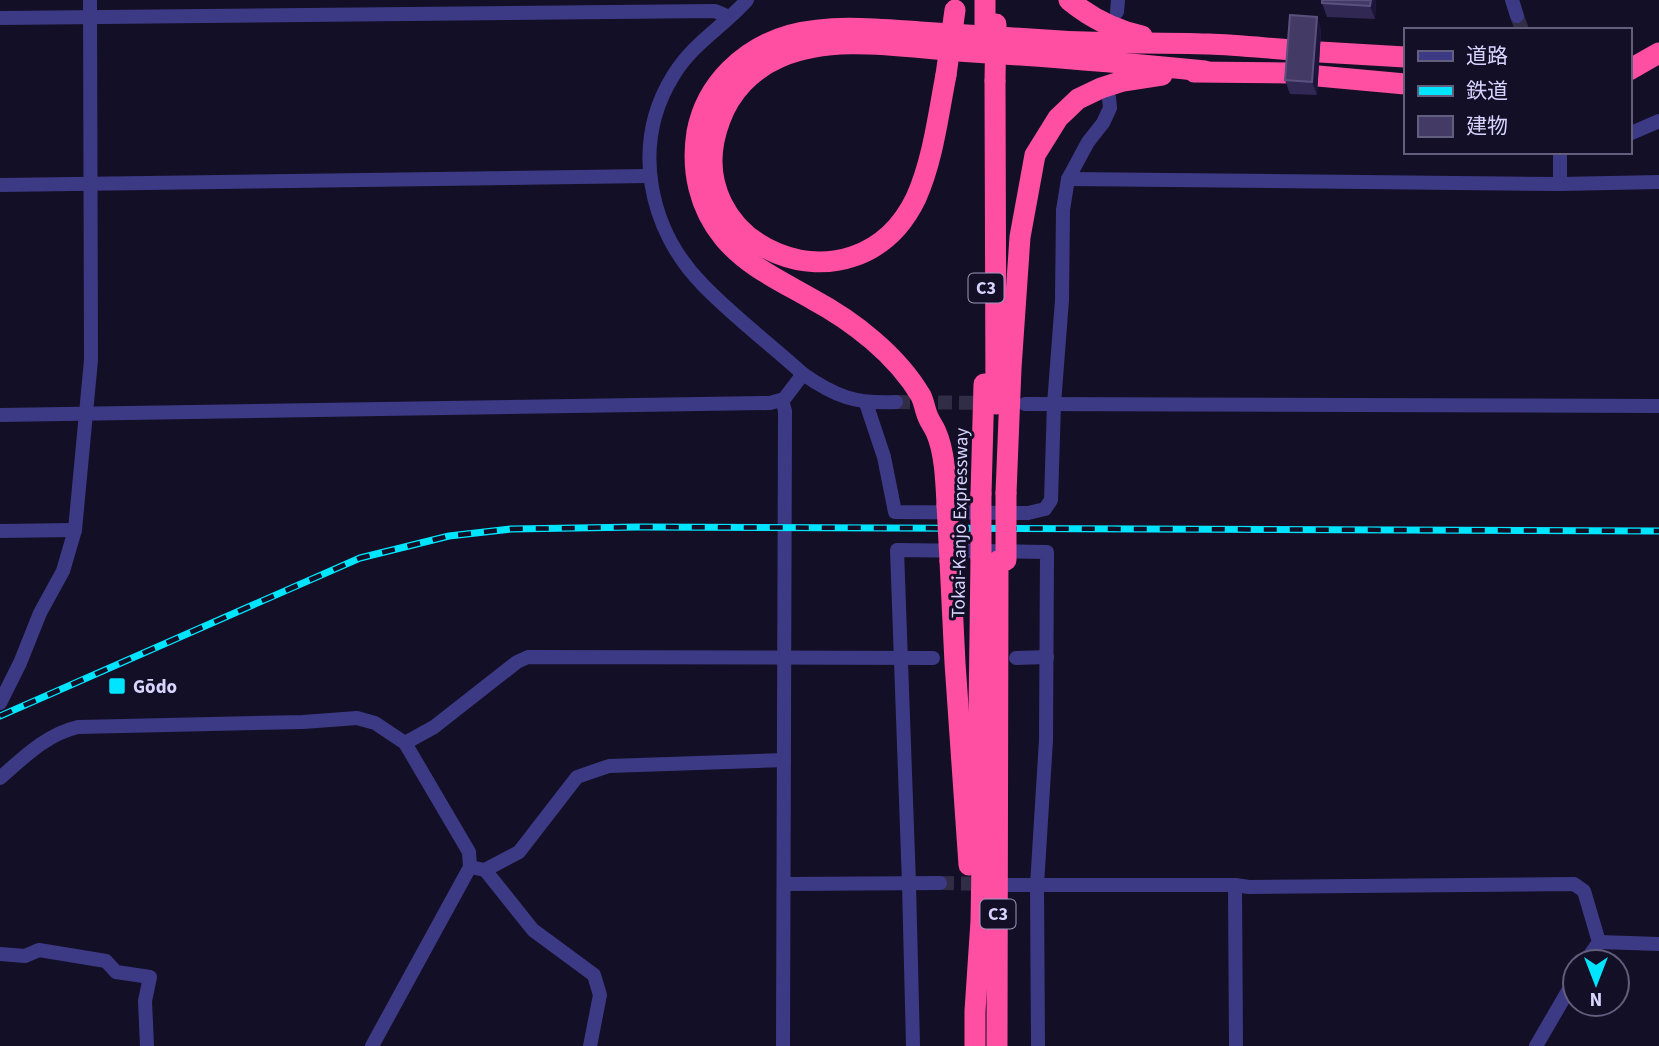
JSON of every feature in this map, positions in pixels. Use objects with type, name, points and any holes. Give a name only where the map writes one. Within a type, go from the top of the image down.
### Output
[{"type":"highway","name":"Tokai-Kanjo Expressway","points":[[985,0],[990,24],[999,782],[997,1046]]},
{"type":"highway","name":"Tokai-Kanjo Expressway","points":[[990,24],[996,0]]},
{"type":"highway","points":[[1069,0],[1102,22],[1124,32],[1149,38],[1293,50]]},
{"type":"highway","points":[[956,5],[946,75],[932,147],[915,200],[889,234],[873,247],[835,261],[815,263],[794,260],[758,244],[731,218],[721,201],[714,177],[713,155],[716,130],[724,107],[738,87],[757,69],[780,57],[806,49],[863,44],[1098,60],[1205,71],[1292,74]]},
{"type":"highway","points":[[975,1011],[968,838],[947,505],[937,434],[921,397],[900,368],[871,338],[816,300],[763,271],[741,255],[712,222],[703,204],[695,164],[697,134],[706,105],[717,85],[731,69],[749,54],[791,35],[862,29],[1066,41],[1208,44]]},
{"type":"highway","points":[[1320,52],[1404,57]]},
{"type":"highway","points":[[1631,69],[1659,53]]},
{"type":"highway","points":[[995,495],[1011,368],[1020,237],[1035,155],[1058,118],[1078,99],[1123,81],[1205,71]]},
{"type":"highway","points":[[1318,76],[1404,84]]},
{"type":"highway","name":"Tokai-Kanjo Expressway","points":[[975,1046],[981,921],[979,712],[995,560]]},
{"type":"street","points":[[1,697],[63,571],[75,530],[91,360],[90,0]]},
{"type":"street","points":[[747,0],[704,38],[682,63],[662,95],[653,118],[648,176],[663,225],[681,257],[702,285],[803,374],[851,400],[866,403],[896,402]]},
{"type":"street","points":[[1513,0],[1517,16]]},
{"type":"street","points":[[0,18],[715,11],[729,17]]},
{"type":"street","points":[[866,403],[884,457],[895,512],[1028,513],[1045,509],[1051,500],[1054,404],[1062,300],[1063,210],[1068,179],[1110,108],[1109,98]]},
{"type":"street","points":[[1631,133],[1659,121]]},
{"type":"street","points":[[1560,154],[1560,184]]},
{"type":"street","points":[[0,185],[648,176]]},
{"type":"street","points":[[1068,179],[1560,184],[1659,182]]},
{"type":"street","points":[[0,415],[770,403],[782,400],[803,374]]},
{"type":"street","points":[[782,400],[785,411],[782,657],[785,884],[783,1046]]},
{"type":"street","points":[[1025,404],[1659,405]]},
{"type":"street","points":[[0,531],[75,530]]},
{"type":"street","points":[[913,1046],[897,550],[1046,552],[1046,740],[1037,885],[1038,1046]]},
{"type":"street","points":[[405,743],[434,727],[528,657],[933,658]]},
{"type":"street","points":[[1016,658],[1047,657]]},
{"type":"street","points":[[0,778],[46,741],[62,731],[78,727],[303,722],[357,718],[375,723],[405,743],[477,868],[533,930],[594,975],[600,995],[590,1046]]},
{"type":"street","points":[[372,1046],[477,868],[519,852],[577,777],[609,766],[784,760]]},
{"type":"street","points":[[785,884],[940,883]]},
{"type":"street","points":[[1007,885],[1263,887],[1574,884],[1584,891],[1599,942],[1595,948]]},
{"type":"street","points":[[1235,885],[1236,1046]]},
{"type":"street","points":[[1599,942],[1659,944]]},
{"type":"street","points":[[0,954],[25,956],[39,950],[106,961],[116,972],[150,976],[145,1001],[148,1046]]},
{"type":"street","points":[[1536,1046],[1561,1003]]},
{"type":"building","points":[[1322,0],[1371,0],[1370,6],[1322,3]]},
{"type":"building","points":[[1290,15],[1317,17],[1312,82],[1285,80]]},
{"type":"tunnel","points":[[1517,16],[1521,28]]},
{"type":"tunnel","points":[[896,402],[992,403]]},
{"type":"tunnel","points":[[940,883],[988,884]]},
{"type":"railway","points":[[0,716],[360,558],[449,536],[511,529],[639,527],[1659,531]]},
{"type":"place","name":"Gōdo","points":[[117,686]]}]
